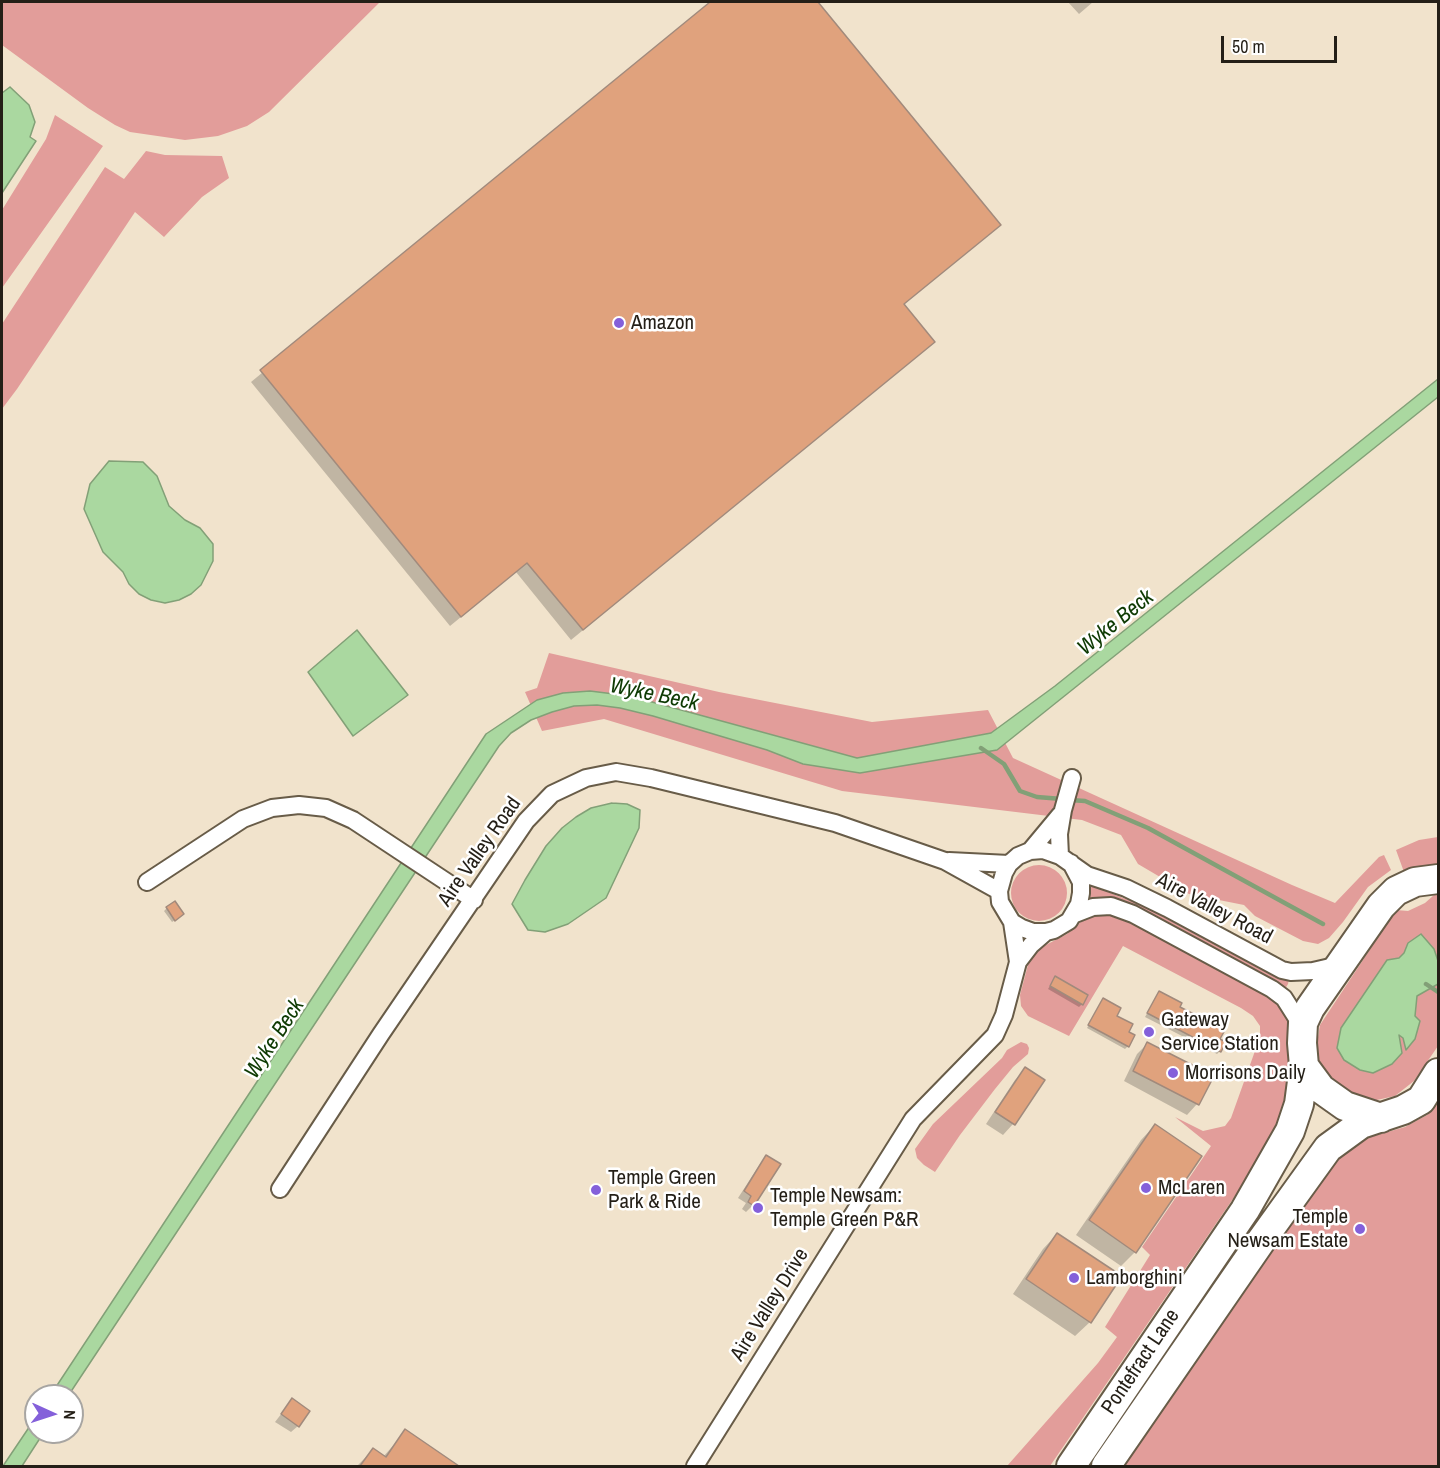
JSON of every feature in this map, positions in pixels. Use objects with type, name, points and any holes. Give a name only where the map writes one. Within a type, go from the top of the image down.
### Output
[{"type":"highway","points":[[1303,1028],[1310,1008],[1381,906],[1396,891],[1415,882],[1438,879]]},
{"type":"highway","name":"Pontefract Lane","points":[[1071,1467],[1245,1210],[1290,1131],[1299,1104],[1304,1066],[1303,1028]]},
{"type":"highway","points":[[1304,1066],[1321,1089],[1345,1106],[1381,1118]]},
{"type":"highway","name":"Pontefract Lane","points":[[1106,1467],[1261,1241],[1328,1148],[1361,1124],[1403,1110],[1420,1100],[1438,1073]]},
{"type":"street","name":"Aire Valley Road","points":[[280,1189],[381,1034],[526,821],[552,794],[586,778],[616,772],[700,789],[835,824],[945,861],[999,891]]},
{"type":"street","points":[[1072,778],[1059,834],[1066,860],[1081,882],[1079,904],[1075,914]]},
{"type":"street","points":[[147,882],[243,819],[272,808],[299,805],[326,808],[353,820],[474,900]]},
{"type":"street","points":[[1046,932],[1033,932],[1012,922],[1000,902],[999,891],[1009,864],[1018,856],[1030,851],[1063,810]]},
{"type":"street","name":"Aire Valley Road","points":[[1030,851],[1043,850],[1066,860],[1087,875],[1126,888],[1282,970],[1313,971],[1341,964]]},
{"type":"street","name":"Aire Valley Road","points":[[945,861],[1009,864]]},
{"type":"street","name":"Aire Valley Road","points":[[1046,932],[1062,926],[1075,914],[1093,908],[1111,906],[1133,914],[1272,989],[1284,998],[1303,1028]]},
{"type":"street","name":"Aire Valley Drive","points":[[695,1467],[913,1119],[995,1035],[1005,1016],[1018,962],[1012,922]]},
{"type":"street","name":"Aire Valley Drive","points":[[1018,962],[1031,945],[1046,932]]},
{"type":"shaded area","points":[[2,2],[380,2],[269,112],[247,126],[218,136],[185,140],[130,132],[115,125],[2,45]]},
{"type":"shaded area","points":[[10,87],[29,105],[35,122],[30,137],[36,141],[2,193],[2,93]]},
{"type":"shaded area","points":[[55,115],[103,146],[2,288],[2,210],[46,139]]},
{"type":"shaded area","points":[[146,151],[165,155],[222,156],[229,178],[202,197],[164,237],[135,212],[2,409],[2,324],[105,167],[124,179]]},
{"type":"shaded area","points":[[1438,379],[1438,397],[997,750],[860,773],[803,764],[767,750],[653,716],[597,705],[574,706],[552,712],[531,720],[511,733],[499,746],[76,1384],[58,1384],[486,734],[537,700],[563,693],[590,691],[630,696],[857,758],[991,733],[1055,686]]},
{"type":"shaded area","points":[[109,461],[143,462],[157,476],[169,506],[185,520],[200,528],[213,544],[213,561],[201,585],[191,594],[165,603],[151,600],[139,594],[129,584],[123,572],[103,552],[84,509],[90,484]]},
{"type":"shaded area","points":[[357,630],[408,695],[353,736],[308,672]]},
{"type":"shaded area","points":[[549,653],[719,692],[872,722],[988,710],[1013,758],[1335,903],[1379,857],[1384,855],[1391,870],[1368,887],[1329,938],[1318,944],[1303,941],[1255,916],[1244,905],[1189,894],[1138,864],[1121,835],[1082,820],[842,791],[604,719],[542,731],[525,692],[537,688]]},
{"type":"shaded area","points":[[612,803],[627,804],[640,810],[639,828],[606,898],[568,924],[545,932],[528,930],[512,904],[546,846],[562,828],[576,817],[591,808]]},
{"type":"shaded area","points":[[1438,837],[1438,864],[1404,872],[1396,850],[1419,840]]},
{"type":"shaded area","points":[[1034,865],[1044,865],[1059,873],[1065,882],[1067,893],[1065,904],[1059,913],[1044,921],[1034,921],[1023,916],[1016,909],[1011,898],[1011,888],[1016,877],[1023,870]]},
{"type":"shaded area","points":[[1090,885],[1141,905],[1269,973],[1289,979],[1288,984],[1285,989],[1090,902]]},
{"type":"shaded area","points":[[1434,895],[1438,895],[1438,1046],[1414,1081],[1395,1096],[1372,1101],[1349,1096],[1322,1072],[1316,1049],[1320,1025],[1396,910],[1408,911],[1425,903]]},
{"type":"shaded area","points":[[1103,913],[1123,917],[1248,983],[1274,1000],[1282,1011],[1287,1008],[1291,1015],[1292,1095],[1263,1155],[1050,1466],[1007,1466],[1098,1363],[1117,1337],[1105,1327],[1150,1255],[1142,1247],[1211,1146],[1175,1117],[1203,1131],[1225,1126],[1231,1118],[1260,1037],[1260,1026],[1253,1016],[1241,1008],[1123,946],[1069,1036],[1028,1016],[1021,1006],[1020,995],[1029,961],[1040,948],[1067,934],[1083,920]]},
{"type":"shaded area","points":[[1421,934],[1434,949],[1438,961],[1438,984],[1417,996],[1415,1016],[1420,1021],[1415,1039],[1406,1050],[1403,1038],[1399,1035],[1402,1053],[1392,1064],[1373,1073],[1360,1070],[1344,1060],[1337,1048],[1341,1028],[1387,960],[1399,958],[1408,943]]},
{"type":"shaded area","points":[[1021,1042],[1027,1044],[1028,1054],[1013,1067],[995,1089],[935,1172],[924,1165],[917,1158],[915,1149],[933,1124],[1002,1058],[1007,1050]]},
{"type":"shaded area","name":"Temple Newsam Estate","points":[[1438,1103],[1438,1466],[1115,1466],[1324,1170],[1345,1150],[1363,1139],[1405,1127],[1427,1115]]},
{"type":"shaded area","points":[[24,1435],[24,1444],[36,1444],[22,1466],[3,1466]]},
{"type":"building","name":"Amazon","points":[[710,2],[818,2],[1001,225],[904,304],[935,342],[583,630],[527,563],[461,617],[260,370]]},
{"type":"building","points":[[175,901],[184,914],[175,921],[166,907]]},
{"type":"building","points":[[1055,976],[1088,995],[1083,1005],[1050,986]]},
{"type":"building","points":[[1159,991],[1182,1003],[1180,1007],[1225,1030],[1220,1039],[1226,1042],[1221,1052],[1147,1013]]},
{"type":"building","points":[[1103,998],[1121,1008],[1117,1016],[1133,1024],[1129,1032],[1135,1035],[1129,1047],[1088,1025]]},
{"type":"building","name":"Morrisons Daily","points":[[1147,1042],[1214,1076],[1199,1105],[1133,1071]]},
{"type":"building","points":[[1025,1067],[1045,1080],[1015,1125],[995,1112]]},
{"type":"building","name":"McLaren","points":[[1155,1124],[1202,1156],[1136,1253],[1089,1220]]},
{"type":"building","name":"Temple Green Park & Ride","points":[[766,1155],[781,1164],[754,1206],[748,1202],[751,1196],[744,1191]]},
{"type":"building","name":"Lamborghini","points":[[1057,1233],[1122,1276],[1091,1323],[1026,1279]]},
{"type":"building","points":[[292,1398],[310,1411],[299,1427],[281,1414]]},
{"type":"building","points":[[405,1429],[459,1466],[360,1466],[373,1448],[386,1457]]},
{"type":"waterway","points":[[981,748],[1004,764],[1020,791],[1037,797],[1062,799]]},
{"type":"waterway","points":[[1070,800],[1085,801],[1148,828],[1323,924]]},
{"type":"waterway","points":[[1426,984],[1438,992]]},
{"type":"place","name":"Amazon","points":[[619,323]]},
{"type":"place","name":"Gateway Service Station","points":[[1149,1032]]},
{"type":"place","name":"Morrisons Daily","points":[[1173,1073]]},
{"type":"place","name":"McLaren","points":[[1146,1188]]},
{"type":"place","name":"Temple Green Park & Ride","points":[[596,1190]]},
{"type":"place","name":"Temple Newsam: Temple Green P&R","points":[[758,1208]]},
{"type":"place","name":"Temple Newsam Estate","points":[[1360,1229]]},
{"type":"place","name":"Lamborghini","points":[[1074,1278]]},
{"type":"water label","name":"Wyke Beck","points":[[1116,623]]},
{"type":"water label","name":"Wyke Beck","points":[[654,695]]},
{"type":"water label","name":"Wyke Beck","points":[[275,1039]]}]
